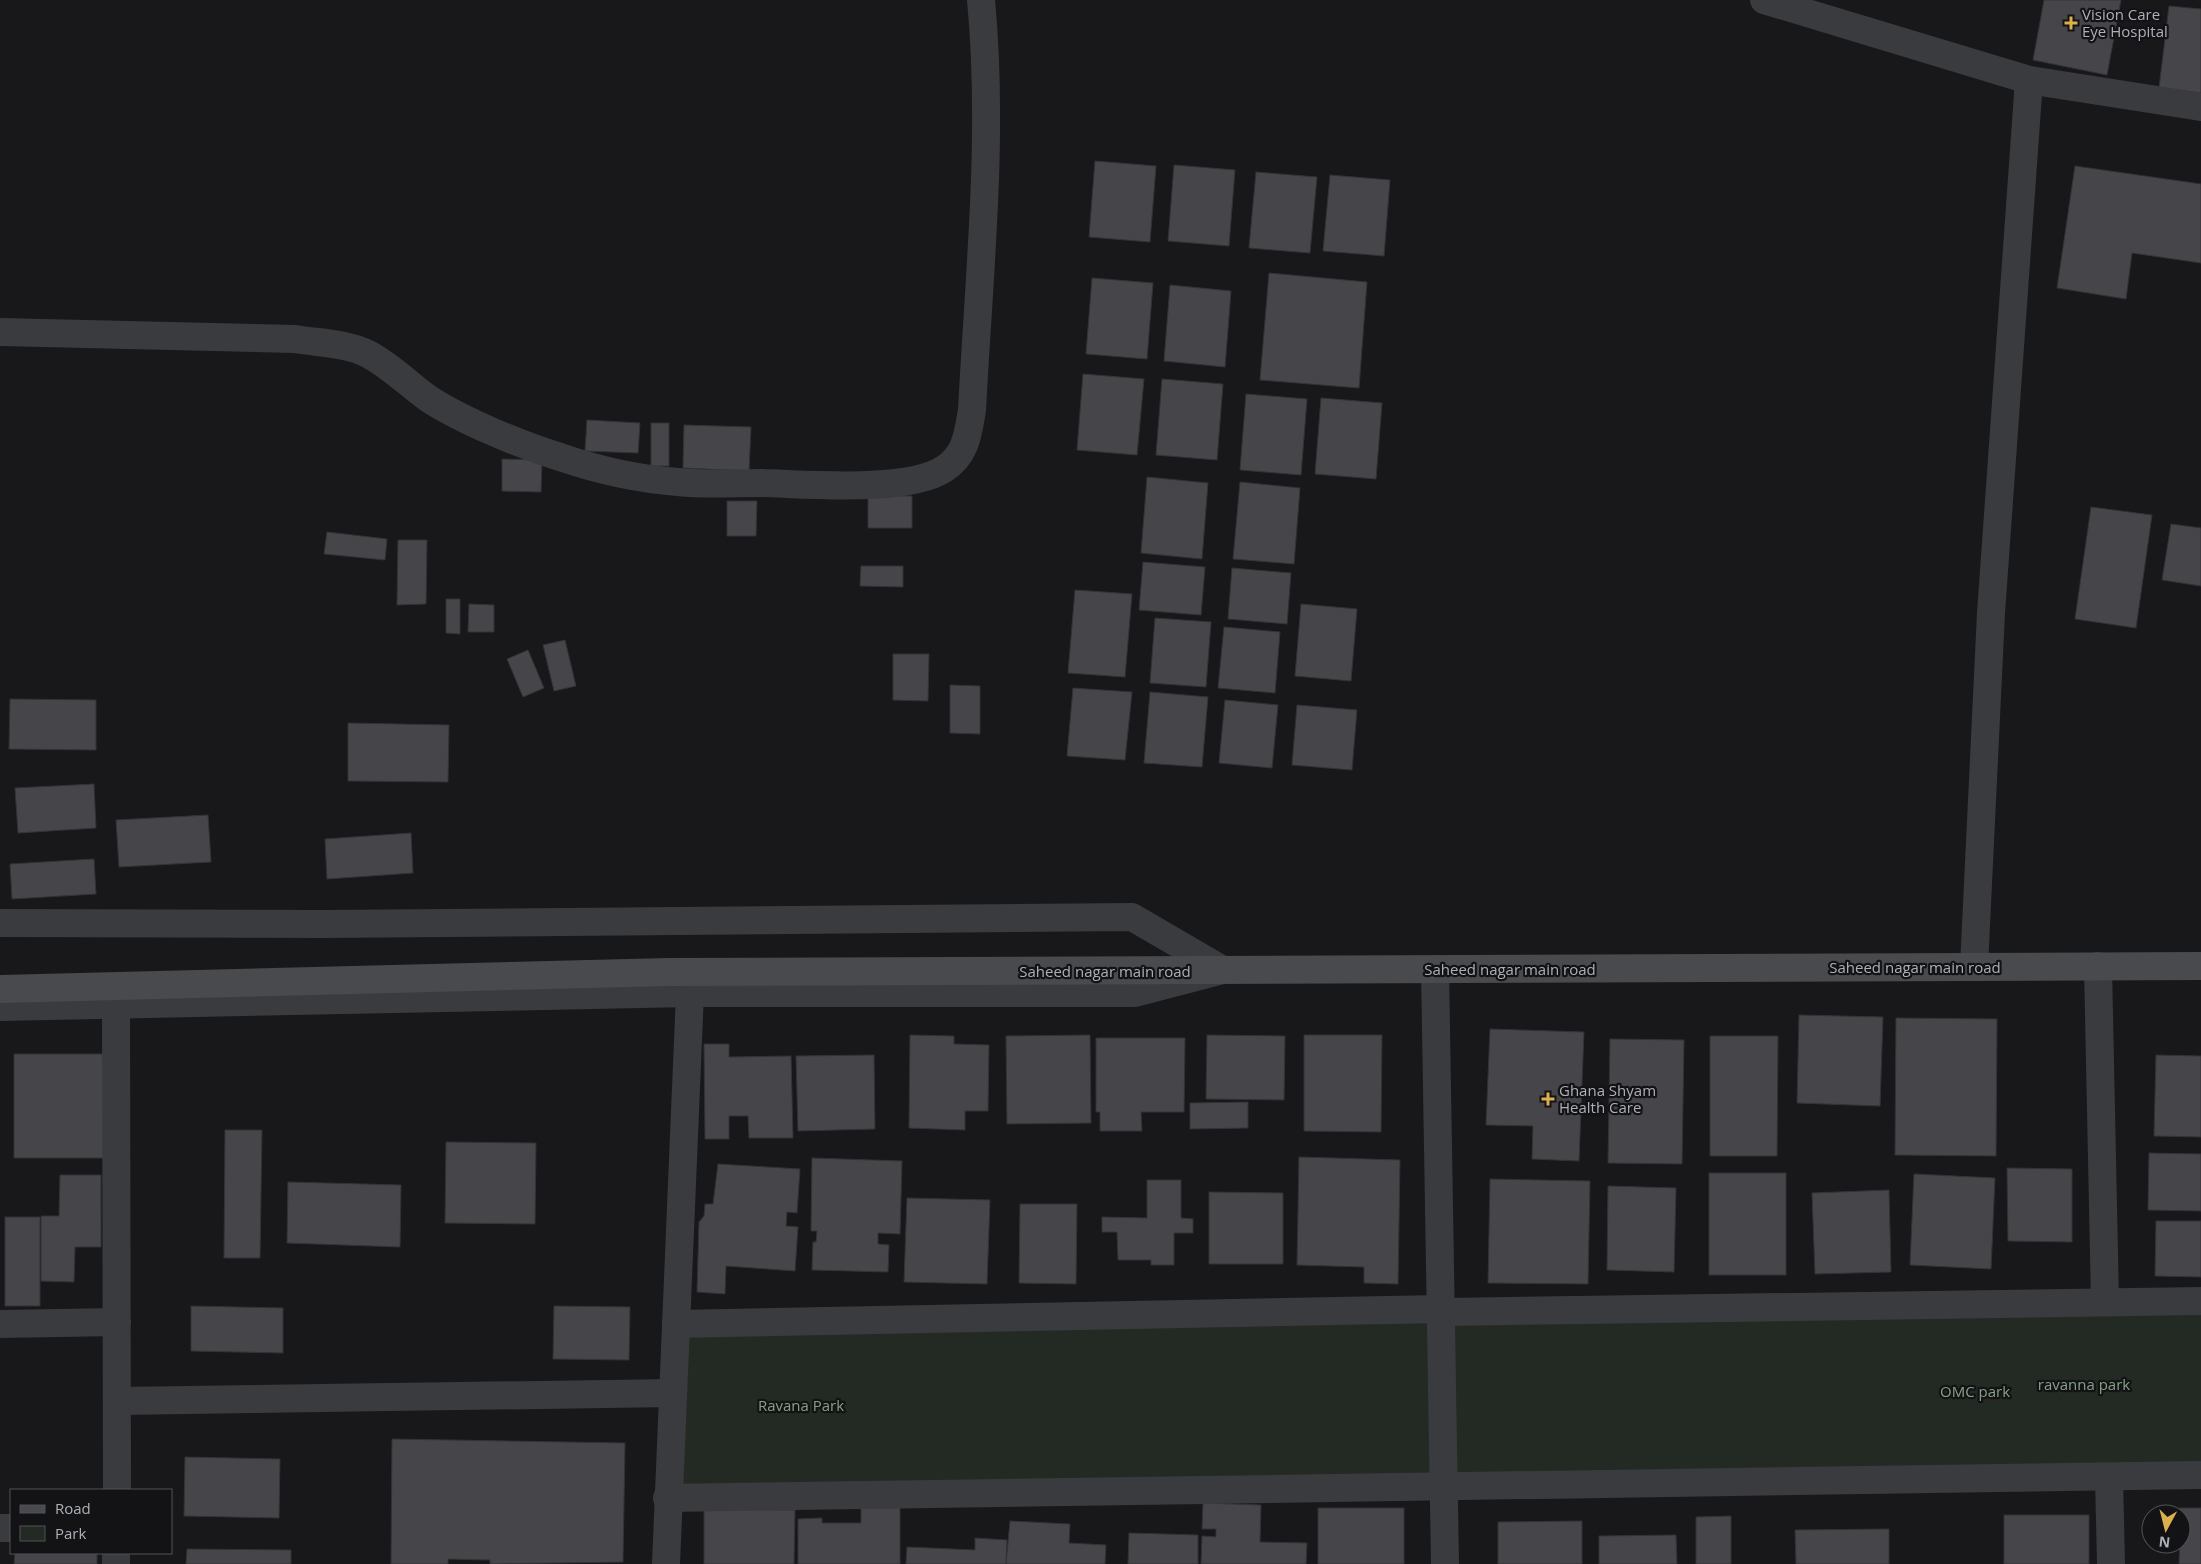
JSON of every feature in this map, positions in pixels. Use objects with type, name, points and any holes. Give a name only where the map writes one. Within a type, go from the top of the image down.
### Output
[{"type":"street","points":[[0,332],[294,339],[336,345],[367,353],[430,399],[474,423],[560,457],[632,476],[679,482],[798,484],[883,484],[916,479],[942,470],[958,458],[967,439],[972,410],[986,144],[986,55],[981,0]]},
{"type":"street","points":[[1764,0],[2029,80],[2201,107]]},
{"type":"street","points":[[1974,967],[1991,613],[2029,80]]},
{"type":"street","points":[[0,923],[322,924],[1132,917],[1223,970]]},
{"type":"street","points":[[2098,966],[2105,1302]]},
{"type":"street","name":"Saheed nagar main road","points":[[0,989],[669,972],[2201,966]]},
{"type":"street","points":[[1435,969],[1445,1564]]},
{"type":"street","points":[[0,1007],[690,993],[1135,993],[1223,970]]},
{"type":"street","points":[[666,1564],[667,1498],[690,993]]},
{"type":"street","points":[[116,1005],[117,1489]]},
{"type":"street","points":[[676,1324],[1440,1309],[1445,1312],[2201,1301]]},
{"type":"street","points":[[0,1324],[117,1322]]},
{"type":"street","points":[[118,1401],[673,1393]]},
{"type":"street","points":[[667,1498],[2201,1476]]},
{"type":"street","points":[[2109,1477],[2111,1564]]},
{"type":"green space","name":"ravanna park","points":[[2201,1288],[2201,1476],[667,1498],[676,1337]]},
{"type":"building","points":[[2044,0],[2121,0],[2107,75],[2033,60]]},
{"type":"building","points":[[2169,6],[2201,9],[2201,93],[2159,88]]},
{"type":"building","points":[[1095,161],[1156,166],[1150,242],[1089,237]]},
{"type":"building","points":[[1174,165],[1235,170],[1229,246],[1168,241]]},
{"type":"building","points":[[2075,166],[2201,184],[2201,263],[2132,253],[2126,299],[2057,288]]},
{"type":"building","points":[[1256,172],[1317,177],[1310,253],[1249,248]]},
{"type":"building","points":[[1330,175],[1390,180],[1384,256],[1323,251]]},
{"type":"building","points":[[1269,273],[1367,282],[1359,388],[1260,380]]},
{"type":"building","points":[[1092,278],[1153,283],[1147,359],[1086,354]]},
{"type":"building","points":[[1170,285],[1231,291],[1225,367],[1164,361]]},
{"type":"building","points":[[1083,374],[1144,379],[1137,455],[1077,450]]},
{"type":"building","points":[[1162,379],[1223,384],[1217,460],[1156,455]]},
{"type":"building","points":[[1246,394],[1307,399],[1301,475],[1240,470]]},
{"type":"building","points":[[1321,398],[1382,403],[1376,479],[1315,474]]},
{"type":"building","points":[[587,420],[640,423],[638,453],[585,451]]},
{"type":"building","points":[[651,423],[669,423],[669,466],[651,466]]},
{"type":"building","points":[[684,425],[751,427],[749,471],[683,468]]},
{"type":"building","points":[[502,459],[542,460],[541,492],[502,491]]},
{"type":"building","points":[[1147,477],[1208,483],[1202,559],[1141,553]]},
{"type":"building","points":[[1240,482],[1300,488],[1294,564],[1233,559]]},
{"type":"building","points":[[868,495],[912,496],[912,528],[868,528]]},
{"type":"building","points":[[727,501],[757,501],[756,536],[727,536]]},
{"type":"building","points":[[2091,507],[2152,515],[2136,628],[2075,619]]},
{"type":"building","points":[[2171,524],[2201,528],[2201,586],[2162,580]]},
{"type":"building","points":[[327,532],[387,539],[385,560],[324,554]]},
{"type":"building","points":[[398,540],[427,540],[426,604],[397,605]]},
{"type":"building","points":[[1143,562],[1205,567],[1201,615],[1139,610]]},
{"type":"building","points":[[861,566],[903,566],[903,587],[860,586]]},
{"type":"building","points":[[1232,568],[1291,573],[1287,624],[1228,619]]},
{"type":"building","points":[[1075,590],[1132,594],[1125,677],[1068,673]]},
{"type":"building","points":[[446,599],[460,599],[460,634],[446,633]]},
{"type":"building","points":[[469,604],[494,605],[494,632],[468,632]]},
{"type":"building","points":[[1301,604],[1357,609],[1351,681],[1295,676]]},
{"type":"building","points":[[1155,618],[1211,622],[1206,687],[1150,683]]},
{"type":"building","points":[[1224,627],[1280,632],[1275,693],[1218,688]]},
{"type":"building","points":[[565,640],[576,686],[554,691],[543,645]]},
{"type":"building","points":[[528,650],[544,688],[523,697],[507,659]]},
{"type":"building","points":[[893,654],[929,654],[928,701],[893,700]]},
{"type":"building","points":[[950,685],[980,686],[980,734],[950,733]]},
{"type":"building","points":[[1073,688],[1132,692],[1125,760],[1067,756]]},
{"type":"building","points":[[1150,692],[1208,697],[1202,767],[1144,763]]},
{"type":"building","points":[[10,699],[96,700],[96,750],[9,749]]},
{"type":"building","points":[[1225,700],[1278,705],[1272,768],[1219,763]]},
{"type":"building","points":[[1297,705],[1357,710],[1352,770],[1292,765]]},
{"type":"building","points":[[348,723],[449,725],[448,782],[348,781]]},
{"type":"building","points":[[94,784],[96,828],[18,833],[15,788]]},
{"type":"building","points":[[208,815],[211,862],[119,867],[116,820]]},
{"type":"building","points":[[411,833],[413,873],[327,879],[325,839]]},
{"type":"building","points":[[94,859],[96,894],[12,899],[10,864]]},
{"type":"building","points":[[1799,1015],[1883,1017],[1880,1106],[1797,1103]]},
{"type":"building","points":[[1896,1018],[1997,1019],[1996,1156],[1895,1155]]},
{"type":"building","points":[[1490,1029],[1584,1032],[1579,1161],[1532,1159],[1533,1126],[1486,1125]]},
{"type":"building","points":[[910,1035],[954,1036],[954,1044],[989,1045],[988,1111],[965,1111],[965,1130],[909,1128]]},
{"type":"building","points":[[1090,1035],[1091,1123],[1007,1124],[1006,1036]]},
{"type":"building","points":[[1207,1035],[1285,1036],[1284,1100],[1206,1099]]},
{"type":"building","points":[[1304,1035],[1382,1035],[1381,1132],[1304,1131]]},
{"type":"building","points":[[1710,1036],[1778,1036],[1777,1156],[1710,1156]]},
{"type":"building","points":[[1096,1038],[1185,1038],[1184,1112],[1141,1112],[1142,1131],[1100,1131],[1100,1112],[1096,1112]]},
{"type":"building","points":[[1610,1039],[1684,1040],[1682,1164],[1608,1163]]},
{"type":"building","points":[[704,1044],[729,1044],[729,1057],[791,1056],[793,1138],[749,1138],[748,1116],[729,1116],[729,1139],[705,1139]]},
{"type":"building","points":[[14,1054],[104,1054],[104,1158],[14,1158]]},
{"type":"building","points":[[874,1055],[875,1129],[798,1131],[796,1056]]},
{"type":"building","points":[[2156,1055],[2201,1056],[2201,1137],[2154,1136]]},
{"type":"building","points":[[1248,1102],[1248,1128],[1190,1129],[1190,1103]]},
{"type":"building","points":[[225,1130],[262,1130],[260,1258],[224,1258]]},
{"type":"building","points":[[446,1142],[536,1143],[535,1224],[445,1223]]},
{"type":"building","points":[[2149,1153],[2201,1154],[2201,1211],[2148,1210]]},
{"type":"building","points":[[1299,1157],[1400,1160],[1398,1284],[1364,1283],[1364,1267],[1297,1265]]},
{"type":"building","points":[[812,1158],[902,1161],[900,1234],[878,1233],[878,1244],[889,1245],[888,1272],[812,1270],[813,1242],[816,1242],[817,1231],[811,1231]]},
{"type":"building","points":[[718,1164],[800,1169],[797,1213],[787,1212],[786,1226],[798,1227],[795,1271],[726,1266],[725,1294],[697,1292],[699,1222],[704,1216],[705,1204],[713,1204]]},
{"type":"building","points":[[2007,1168],[2072,1169],[2072,1242],[2008,1241]]},
{"type":"building","points":[[1709,1173],[1786,1173],[1786,1275],[1709,1275]]},
{"type":"building","points":[[1914,1174],[1995,1178],[1991,1269],[1910,1265]]},
{"type":"building","points":[[60,1175],[101,1175],[101,1247],[75,1247],[74,1282],[41,1281],[41,1216],[59,1216]]},
{"type":"building","points":[[1490,1179],[1590,1181],[1588,1284],[1488,1283]]},
{"type":"building","points":[[1147,1180],[1181,1180],[1181,1218],[1193,1219],[1193,1233],[1174,1233],[1174,1265],[1151,1265],[1151,1260],[1118,1260],[1117,1232],[1102,1232],[1102,1217],[1147,1218]]},
{"type":"building","points":[[288,1182],[401,1185],[400,1247],[287,1243]]},
{"type":"building","points":[[1608,1186],[1676,1188],[1674,1272],[1607,1270]]},
{"type":"building","points":[[1889,1190],[1891,1272],[1815,1274],[1812,1193]]},
{"type":"building","points":[[1209,1192],[1283,1193],[1283,1264],[1209,1264]]},
{"type":"building","points":[[907,1198],[990,1200],[987,1284],[904,1282]]},
{"type":"building","points":[[1020,1204],[1077,1204],[1076,1284],[1019,1283]]},
{"type":"building","points":[[5,1217],[40,1217],[40,1306],[5,1306]]},
{"type":"building","points":[[2156,1221],[2201,1221],[2201,1277],[2155,1276]]},
{"type":"building","points":[[191,1306],[283,1308],[283,1353],[191,1351]]},
{"type":"building","points":[[554,1306],[630,1307],[629,1360],[553,1359]]},
{"type":"building","points":[[392,1439],[625,1443],[623,1562],[490,1564],[490,1560],[448,1559],[448,1564],[391,1564]]},
{"type":"building","points":[[185,1457],[280,1459],[279,1518],[184,1516]]},
{"type":"building","points":[[861,1502],[900,1502],[900,1564],[798,1564],[798,1519],[822,1518],[822,1523],[861,1523]]},
{"type":"building","points":[[1203,1503],[1261,1505],[1260,1542],[1307,1543],[1306,1564],[1201,1564],[1202,1536],[1216,1537],[1216,1529],[1202,1529]]},
{"type":"building","points":[[1318,1508],[1404,1508],[1404,1564],[1318,1564]]},
{"type":"building","points":[[2191,1508],[2201,1508],[2201,1564],[2179,1564],[2179,1554],[2191,1554]]},
{"type":"building","points":[[704,1509],[795,1510],[794,1564],[704,1564]]},
{"type":"building","points":[[2004,1515],[2089,1515],[2089,1564],[2004,1564]]},
{"type":"building","points":[[1731,1516],[1731,1564],[1696,1564],[1696,1517]]},
{"type":"building","points":[[1010,1521],[1070,1524],[1069,1543],[1106,1545],[1105,1564],[1006,1564]]},
{"type":"building","points":[[1582,1521],[1582,1564],[1498,1564],[1498,1522]]},
{"type":"building","points":[[1889,1529],[1889,1564],[1796,1564],[1795,1530]]},
{"type":"building","points":[[1129,1533],[1198,1535],[1198,1564],[1128,1564]]},
{"type":"building","points":[[1676,1535],[1677,1564],[1599,1564],[1599,1536]]},
{"type":"building","points":[[975,1538],[1007,1540],[1006,1564],[906,1564],[907,1547],[975,1550]]},
{"type":"building","points":[[187,1549],[291,1550],[291,1564],[186,1564]]},
{"type":"building","points":[[15,1554],[97,1554],[97,1564],[14,1564]]},
{"type":"place","name":"Vision Care Eye Hospital","points":[[2071,23]]},
{"type":"place","name":"Ghana Shyam Health Care","points":[[1548,1099]]},
{"type":"park label","name":"OMC park","points":[[1975,1391]]},
{"type":"park label","name":"Ravana Park","points":[[801,1405]]}]
